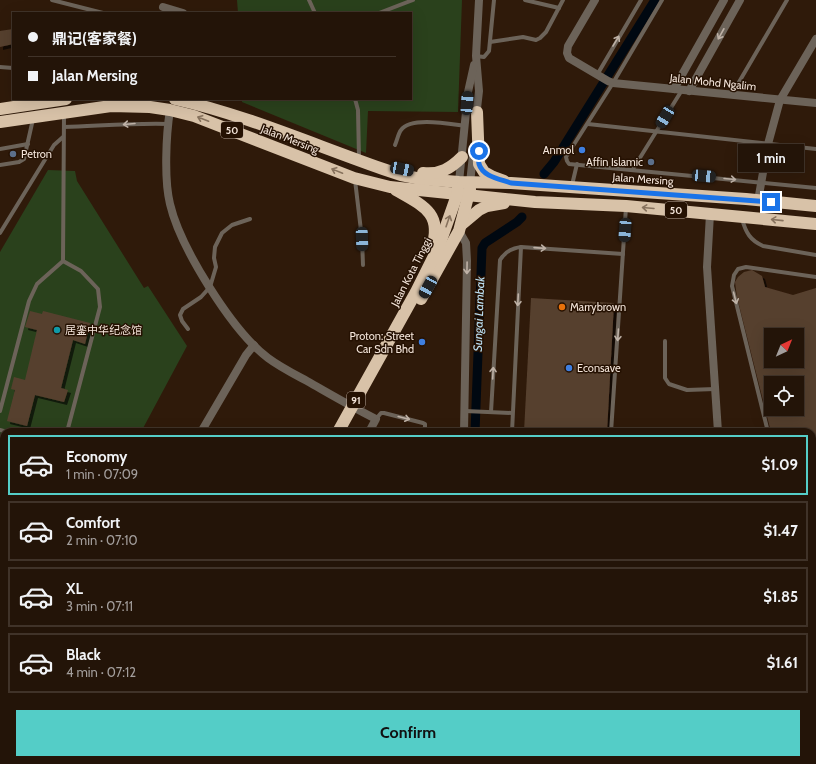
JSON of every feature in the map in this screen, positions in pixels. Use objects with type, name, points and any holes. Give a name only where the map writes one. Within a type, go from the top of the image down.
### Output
[{"type":"highway","points":[[0,109],[59,100]]},
{"type":"highway","name":"Jalan Mersing","points":[[173,104],[194,116],[354,178],[390,187],[527,201],[626,206],[816,224]]},
{"type":"highway","name":"Jalan Mersing","points":[[0,122],[111,106],[150,107],[173,104],[199,104],[382,169],[421,179],[465,183],[511,183],[571,187],[816,206]]},
{"type":"highway","points":[[477,112],[479,164],[484,172],[492,177],[511,183]]},
{"type":"highway","points":[[382,169],[402,169],[427,173],[441,172],[452,167],[462,157]]},
{"type":"highway","name":"Jalan Kota Tinggi","points":[[374,368],[414,312],[460,228],[465,183]]},
{"type":"highway","points":[[390,187],[418,203],[432,215],[436,228],[433,245],[416,292]]},
{"type":"highway","name":"Jalan Kota Tinggi","points":[[340,428],[416,292],[463,195]]},
{"type":"highway","points":[[460,228],[479,210],[487,206],[527,201]]},
{"type":"street","points":[[465,183],[477,112],[479,90],[476,56],[479,0]]},
{"type":"street","points":[[595,0],[568,46],[567,53],[569,58],[605,79]]},
{"type":"street","points":[[682,90],[724,0]]},
{"type":"street","points":[[682,90],[740,0]]},
{"type":"street","points":[[163,7],[180,12]]},
{"type":"street","points":[[758,201],[768,144],[780,100],[816,39]]},
{"type":"street","points":[[465,183],[462,157],[468,92],[476,56]]},
{"type":"street","name":"Jalan Mohd Ngalim","points":[[605,79],[682,90],[816,104]]},
{"type":"street","points":[[173,104],[168,124],[167,170],[170,203],[186,245],[210,287],[230,318],[267,358],[352,407],[376,418],[371,428]]},
{"type":"street","points":[[710,214],[707,268],[718,428]]},
{"type":"street","points":[[460,228],[466,243],[467,261],[467,411],[465,428]]},
{"type":"street","points":[[203,428],[246,355],[254,345]]},
{"type":"lane","points":[[52,0],[99,12]]},
{"type":"lane","points":[[310,0],[315,12]]},
{"type":"lane","points":[[382,12],[412,0]]},
{"type":"lane","points":[[476,56],[484,57],[489,51],[494,0]]},
{"type":"lane","points":[[525,0],[559,8]]},
{"type":"lane","points":[[490,42],[523,37],[536,40],[540,38],[546,32],[563,0]]},
{"type":"lane","points":[[641,0],[605,79],[588,124],[566,157],[569,164],[633,169],[816,188]]},
{"type":"lane","points":[[605,79],[662,0]]},
{"type":"lane","points":[[732,95],[787,0]]},
{"type":"lane","points":[[0,67],[12,68]]},
{"type":"lane","points":[[633,169],[682,90]]},
{"type":"lane","points":[[355,100],[359,122],[359,161]]},
{"type":"lane","points":[[0,411],[29,301],[37,284],[63,261],[64,112]]},
{"type":"lane","points":[[0,166],[23,161],[34,117]]},
{"type":"lane","points":[[395,145],[401,131],[406,126],[413,123],[423,122],[466,126]]},
{"type":"lane","points":[[64,127],[168,124]]},
{"type":"lane","points":[[588,124],[657,130],[816,149]]},
{"type":"lane","points":[[0,233],[1,227],[54,145],[64,137]]},
{"type":"lane","points":[[0,149],[28,144]]},
{"type":"lane","points":[[571,187],[577,164]]},
{"type":"lane","points":[[354,178],[362,239],[363,265]]},
{"type":"lane","points":[[611,428],[626,206]]},
{"type":"lane","points":[[741,216],[746,232],[755,242],[763,246],[816,255]]},
{"type":"lane","points":[[188,329],[182,321],[180,315],[184,309],[201,297],[210,287],[216,267],[214,258],[215,247],[222,233],[232,225],[250,219]]},
{"type":"lane","points":[[491,412],[500,260],[503,254],[514,248],[521,247],[623,254]]},
{"type":"lane","points":[[512,428],[521,247]]},
{"type":"lane","points":[[63,261],[81,271],[98,288],[100,306],[68,428]]},
{"type":"lane","points":[[767,428],[732,286],[734,275],[738,269],[746,267],[816,277]]},
{"type":"lane","points":[[666,341],[665,378],[669,384],[687,390],[715,389]]},
{"type":"lane","points":[[467,411],[512,413]]},
{"type":"lane","points":[[376,418],[381,413],[384,413],[423,423],[426,426],[425,428]]},
{"type":"green space","points":[[237,0],[462,0],[458,112],[368,111],[366,153],[242,102],[242,100],[412,100],[412,12],[238,12]]},
{"type":"green space","points":[[48,170],[75,171],[77,181],[144,288],[148,286],[187,346],[143,428],[0,428],[0,252]]},
{"type":"building","points":[[12,29],[12,44],[0,47],[0,31]]},
{"type":"building","points":[[752,270],[762,276],[765,287],[793,295],[816,288],[816,428],[770,428],[767,416],[804,416],[804,376],[764,376],[764,404],[737,297],[735,282],[744,272]]},
{"type":"building","name":"Econsave","points":[[531,298],[614,303],[607,428],[524,428]]},
{"type":"building","points":[[30,311],[42,314],[43,311],[90,323],[85,344],[73,340],[61,388],[68,390],[64,402],[35,395],[27,426],[7,421],[15,390],[11,389],[14,377],[25,380],[37,330],[25,327]]},
{"type":"waterway","name":"Sungai Lambak","points":[[544,174],[554,162],[655,0]]},
{"type":"waterway","name":"Sungai Lambak","points":[[475,428],[482,248],[485,243],[517,222],[522,217]]},
{"type":"place","name":"Anmol","points":[[582,150]]},
{"type":"place","name":"Petron","points":[[13,154]]},
{"type":"place","name":"Affin Islamic","points":[[651,162]]},
{"type":"place","name":"Marrybrown","points":[[562,307]]},
{"type":"place","name":"居銮中华纪念馆","points":[[57,330]]},
{"type":"place","name":"Proton: Street Car Sdn Bhd","points":[[422,342]]},
{"type":"place","name":"Econsave","points":[[569,368]]},
{"type":"route","points":[[479,151],[479,164],[484,172],[492,177],[511,183],[771,202]]}]
